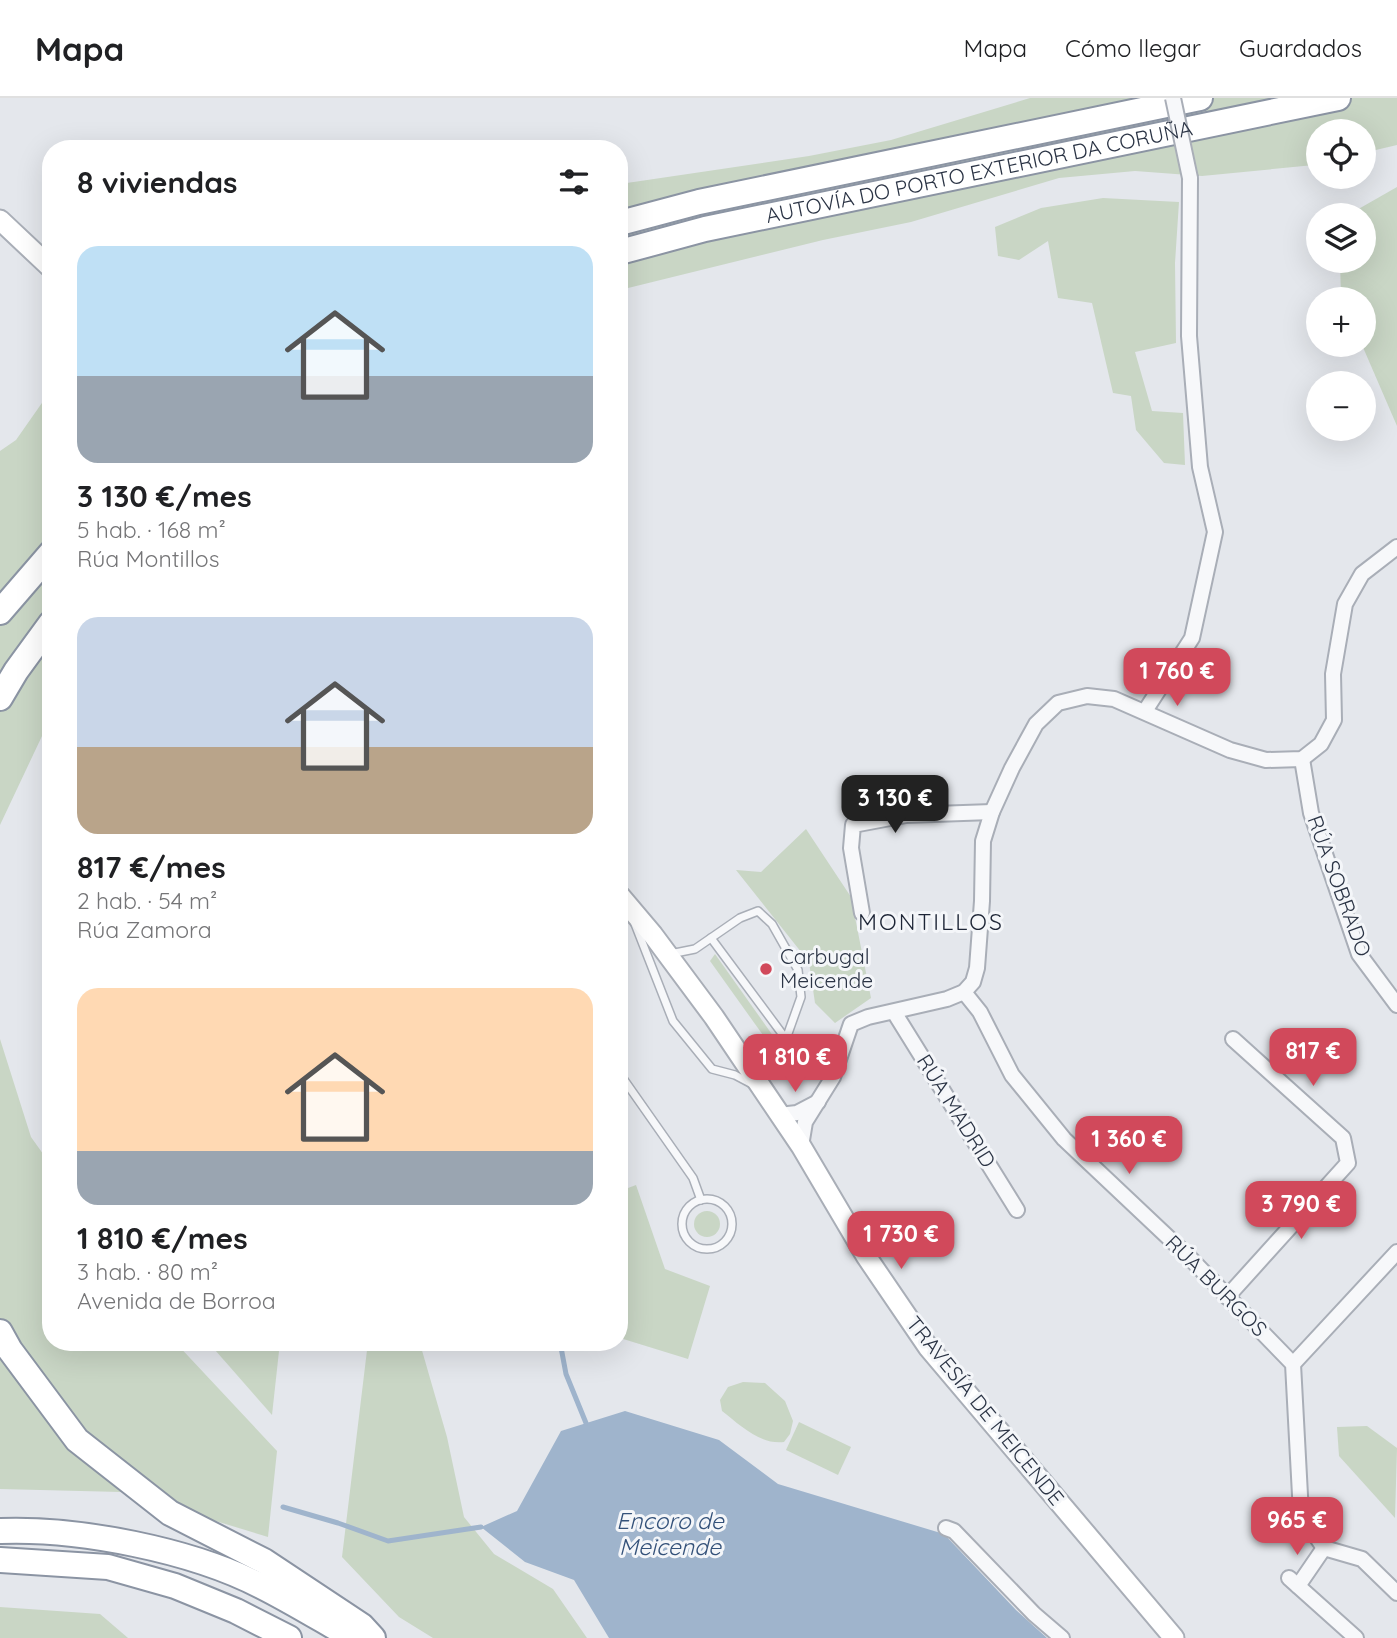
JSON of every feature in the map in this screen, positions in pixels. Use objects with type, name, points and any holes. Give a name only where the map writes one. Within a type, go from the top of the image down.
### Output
[{"type":"highway","name":"AUTOVÍA DO PORTO EXTERIOR DA CORUÑA","points":[[628,221],[699,202],[1200,98]]},
{"type":"highway","name":"AUTOVÍA DO PORTO EXTERIOR DA CORUÑA","points":[[628,250],[705,229],[1338,98]]},
{"type":"highway","points":[[0,612],[42,563]]},
{"type":"highway","points":[[0,698],[42,635]]},
{"type":"highway","points":[[0,1332],[10,1350],[77,1440],[170,1513],[264,1562],[362,1626],[373,1638]]},
{"type":"highway","points":[[0,1531],[24,1530],[89,1536],[191,1559],[259,1585],[354,1638]]},
{"type":"highway","points":[[0,1560],[108,1567],[175,1586],[236,1611],[289,1638]]},
{"type":"main road","points":[[0,220],[42,260]]},
{"type":"main road","name":"TRAVESÍA DE MEICENDE","points":[[628,912],[667,954],[714,1017],[801,1146],[866,1256],[928,1347],[1174,1638]]},
{"type":"street","points":[[1145,711],[1192,638],[1215,532],[1200,467],[1189,336],[1190,178],[1173,98]]},
{"type":"street","points":[[801,1146],[805,1122],[833,1077],[851,1024],[868,1017],[947,999],[964,992],[973,982],[977,968],[982,901],[983,841],[992,812],[1036,724],[1058,703],[1087,696],[1114,699],[1230,750],[1266,760],[1302,759],[1321,744],[1334,720],[1333,674],[1345,604],[1362,574],[1397,547]]},
{"type":"street","name":"RÚA SOBRADO","points":[[1302,759],[1311,813],[1359,954],[1397,1005]]},
{"type":"street","points":[[862,913],[851,848],[853,825],[906,815],[992,812]]},
{"type":"street","name":"RÚA BURGOS","points":[[964,992],[980,1012],[1012,1075],[1064,1139],[1189,1257],[1293,1364]]},
{"type":"street","name":"RÚA MADRID","points":[[894,1012],[1017,1210]]},
{"type":"street","points":[[1227,1297],[1348,1163],[1343,1138],[1233,1038]]},
{"type":"street","points":[[779,1115],[797,1113],[819,1101]]},
{"type":"street","points":[[1397,1252],[1293,1364],[1301,1514],[1324,1548],[1362,1559],[1397,1592]]},
{"type":"street","points":[[946,1528],[954,1531],[1034,1614],[1062,1638]]},
{"type":"street","points":[[1324,1548],[1294,1582],[1356,1638]]},
{"type":"lane","points":[[628,918],[673,1021],[712,1069],[758,1084],[786,1039],[801,997],[798,970],[772,924],[758,911],[740,918],[695,949],[667,954]]},
{"type":"lane","points":[[711,938],[786,1039]]},
{"type":"lane","points":[[628,1085],[693,1178],[701,1200]]},
{"type":"lane","points":[[701,1200],[717,1200],[729,1211],[731,1218],[732,1226],[726,1240],[712,1248],[696,1246],[689,1241],[682,1225],[687,1209],[701,1200]]},
{"type":"green space","points":[[1030,98],[1397,98],[1397,145],[1376,150],[1376,119],[1306,119],[1306,166],[1202,176],[1135,171],[1059,178],[911,222],[823,240],[628,288],[628,183],[809,156],[891,140]]},
{"type":"green space","points":[[1397,187],[1397,426],[1376,377],[1376,371],[1373,371],[1367,357],[1376,357],[1376,287],[1341,287],[1340,273],[1376,273],[1376,203],[1369,203]]},
{"type":"green space","points":[[1103,198],[1179,202],[1175,263],[1176,343],[1135,352],[1152,411],[1183,413],[1185,465],[1164,463],[1136,430],[1131,396],[1113,393],[1092,303],[1058,298],[1048,241],[1019,260],[998,256],[995,227],[1041,208]]},
{"type":"green space","points":[[42,403],[42,736],[0,825],[0,451],[16,440]]},
{"type":"green space","points":[[806,829],[851,897],[871,998],[835,1023],[815,1003],[809,962],[736,870],[761,872]]},
{"type":"green space","points":[[715,954],[776,1040],[770,1045],[710,961]]},
{"type":"green space","points":[[0,1039],[31,1137],[42,1152],[42,1351],[183,1351],[277,1451],[268,1537],[121,1492],[0,1489]]},
{"type":"green space","points":[[636,1185],[665,1269],[710,1286],[688,1359],[628,1340],[628,1188]]},
{"type":"green space","points":[[707,1211],[716,1215],[720,1224],[716,1233],[707,1237],[698,1233],[694,1224],[698,1215]]},
{"type":"green space","points":[[216,1351],[279,1351],[272,1415]]},
{"type":"green space","points":[[367,1351],[422,1351],[447,1437],[464,1517],[494,1554],[553,1589],[587,1638],[433,1638],[399,1617],[342,1557]]},
{"type":"green space","points":[[743,1382],[765,1383],[785,1401],[793,1421],[790,1434],[784,1442],[759,1437],[722,1411],[720,1400],[728,1387]]},
{"type":"green space","points":[[799,1422],[851,1447],[838,1475],[786,1450]]},
{"type":"green space","points":[[1367,1426],[1397,1448],[1395,1518],[1339,1456],[1337,1427]]},
{"type":"green space","points":[[0,1607],[100,1614],[128,1638],[0,1638]]},
{"type":"water","name":"Encoro de Meicende","points":[[625,1411],[719,1440],[778,1484],[944,1534],[1016,1610],[1047,1638],[609,1638],[574,1580],[525,1562],[481,1527],[517,1511],[561,1431]]},
{"type":"waterway","points":[[562,1351],[566,1374],[586,1423]]},
{"type":"waterway","points":[[283,1507],[388,1541],[481,1527]]},
{"type":"place","name":"Carbugal Meicende","points":[[766,969]]},
{"type":"district","name":"MONTILLOS","points":[[931,922]]}]
